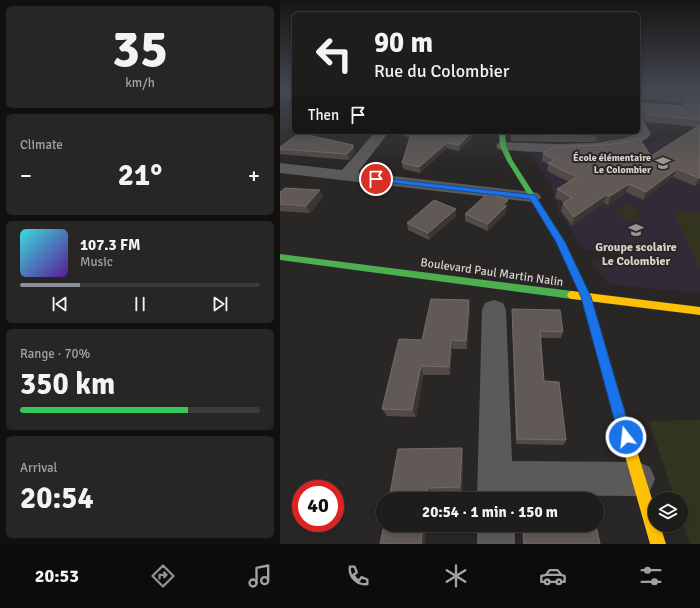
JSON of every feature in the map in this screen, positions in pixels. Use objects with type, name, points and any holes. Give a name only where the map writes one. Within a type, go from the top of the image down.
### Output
[{"type":"street","points":[[640,125],[644,134],[635,140],[623,143],[573,148],[503,139],[510,161],[561,242],[586,297],[658,544]]},
{"type":"street","points":[[347,175],[380,134]]},
{"type":"street","points":[[280,168],[532,197]]},
{"type":"street","name":"Boulevard Paul Martin Nalin","points":[[280,257],[700,311]]},
{"type":"street","points":[[494,310],[495,489],[638,479]]},
{"type":"street","points":[[496,532],[496,544]]},
{"type":"shaded area","name":"Groupe scolaire Le Colombier","points":[[669,139],[700,143],[700,293],[608,284],[592,261],[620,257],[614,248],[585,250],[559,212],[553,190],[530,153],[604,151]]},
{"type":"green space","points":[[626,205],[638,209],[638,220],[626,220],[616,213],[618,209]]},
{"type":"green space","points":[[674,211],[700,213],[700,270]]},
{"type":"green space","points":[[700,420],[700,544],[690,544],[686,532],[688,532],[688,492],[673,492],[649,421]]},
{"type":"building","points":[[700,114],[700,120],[649,115]]},
{"type":"building","points":[[700,125],[700,178],[677,169],[646,192],[629,184],[610,196],[606,195],[574,217],[563,203],[572,198],[557,189],[577,177],[548,163],[555,160],[543,153],[556,147],[606,145],[627,142],[639,138],[651,156]]},
{"type":"building","points":[[298,134],[353,145],[353,148],[347,154],[280,149],[280,147]]},
{"type":"building","points":[[411,134],[470,134],[459,145],[447,143],[419,167],[402,163]]},
{"type":"building","points":[[534,134],[597,134],[557,135]]},
{"type":"building","points":[[285,188],[320,190],[306,206],[280,204],[280,192]]},
{"type":"building","points":[[488,193],[508,200],[503,205],[506,206],[488,224],[465,214]]},
{"type":"building","points":[[434,200],[456,209],[428,233],[407,223]]},
{"type":"building","points":[[431,299],[469,300],[466,341],[451,340],[449,367],[421,366],[412,410],[382,409],[399,339],[422,340]]},
{"type":"building","points":[[512,309],[560,310],[563,332],[540,331],[544,381],[559,382],[566,440],[517,439]]},
{"type":"building","points":[[462,448],[460,487],[428,488],[427,492],[390,492],[398,449]]},
{"type":"building","points":[[383,532],[422,532],[421,544],[380,544]]},
{"type":"building","points":[[523,532],[597,532],[600,544],[524,544]]},
{"type":"traffic: fast","points":[[502,134],[503,146],[510,161],[561,242],[586,297],[615,399]]},
{"type":"traffic: fast","points":[[280,257],[572,295]]},
{"type":"traffic: slow","points":[[572,295],[700,311]]},
{"type":"traffic: slow","points":[[615,399],[658,544]]},
{"type":"place","name":"École élémentaire Le Colombier","points":[[663,163]]},
{"type":"place","name":"Groupe scolaire Le Colombier","points":[[636,230]]},
{"type":"route","points":[[376,179],[532,197],[561,242],[586,297],[626,437]]}]
